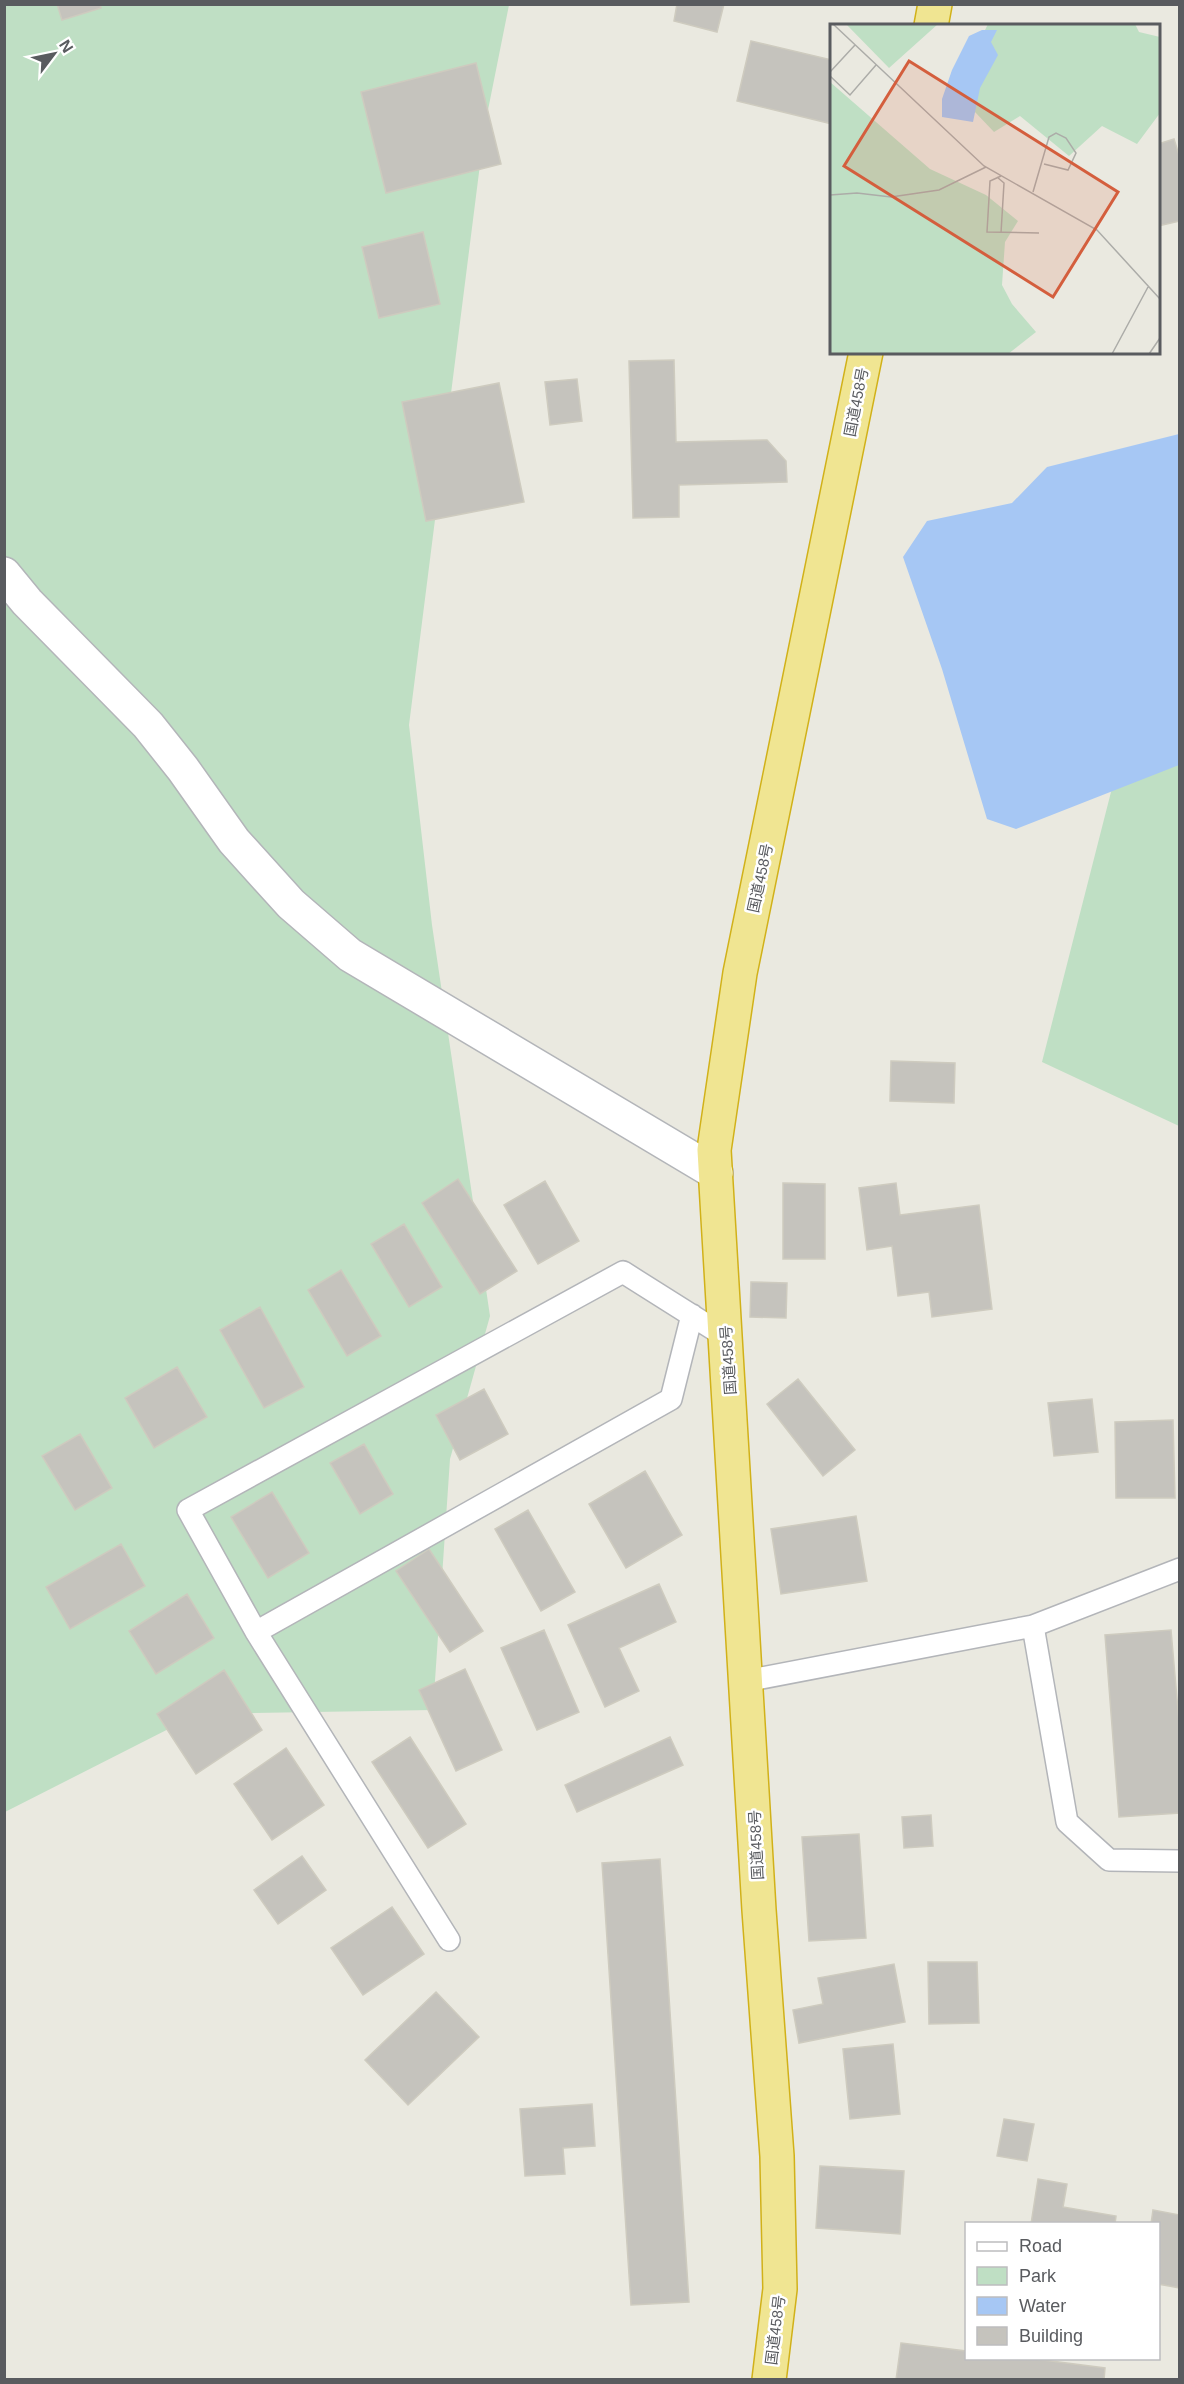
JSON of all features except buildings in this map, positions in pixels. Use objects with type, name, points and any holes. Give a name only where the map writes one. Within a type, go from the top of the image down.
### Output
[{"type":"highway","points":[[931,24],[935,4]]},
{"type":"highway","name":"国道458号","points":[[769,2379],[780,2289],[777,2156],[714,1150],[740,973],[866,354]]},
{"type":"street","points":[[4,574],[27,602],[148,725],[183,769],[234,841],[291,904],[350,955],[716,1173]]},
{"type":"lane","points":[[448,1940],[256,1632],[188,1510],[623,1272],[726,1337]]},
{"type":"lane","points":[[256,1632],[671,1399],[692,1315]]},
{"type":"lane","points":[[746,1681],[1033,1626],[1179,1569]]},
{"type":"lane","points":[[1033,1626],[1067,1822],[1109,1860],[1179,1860]]},
{"type":"green space","points":[[5,5],[509,5],[485,125],[409,725],[432,925],[490,1316],[450,1459],[433,1710],[198,1714],[5,1812]]},
{"type":"green space","points":[[1179,526],[1179,1126],[1042,1062]]},
{"type":"water","points":[[1179,434],[1179,765],[1016,829],[987,819],[942,669],[903,557],[927,521],[1012,503],[1047,467]]}]
